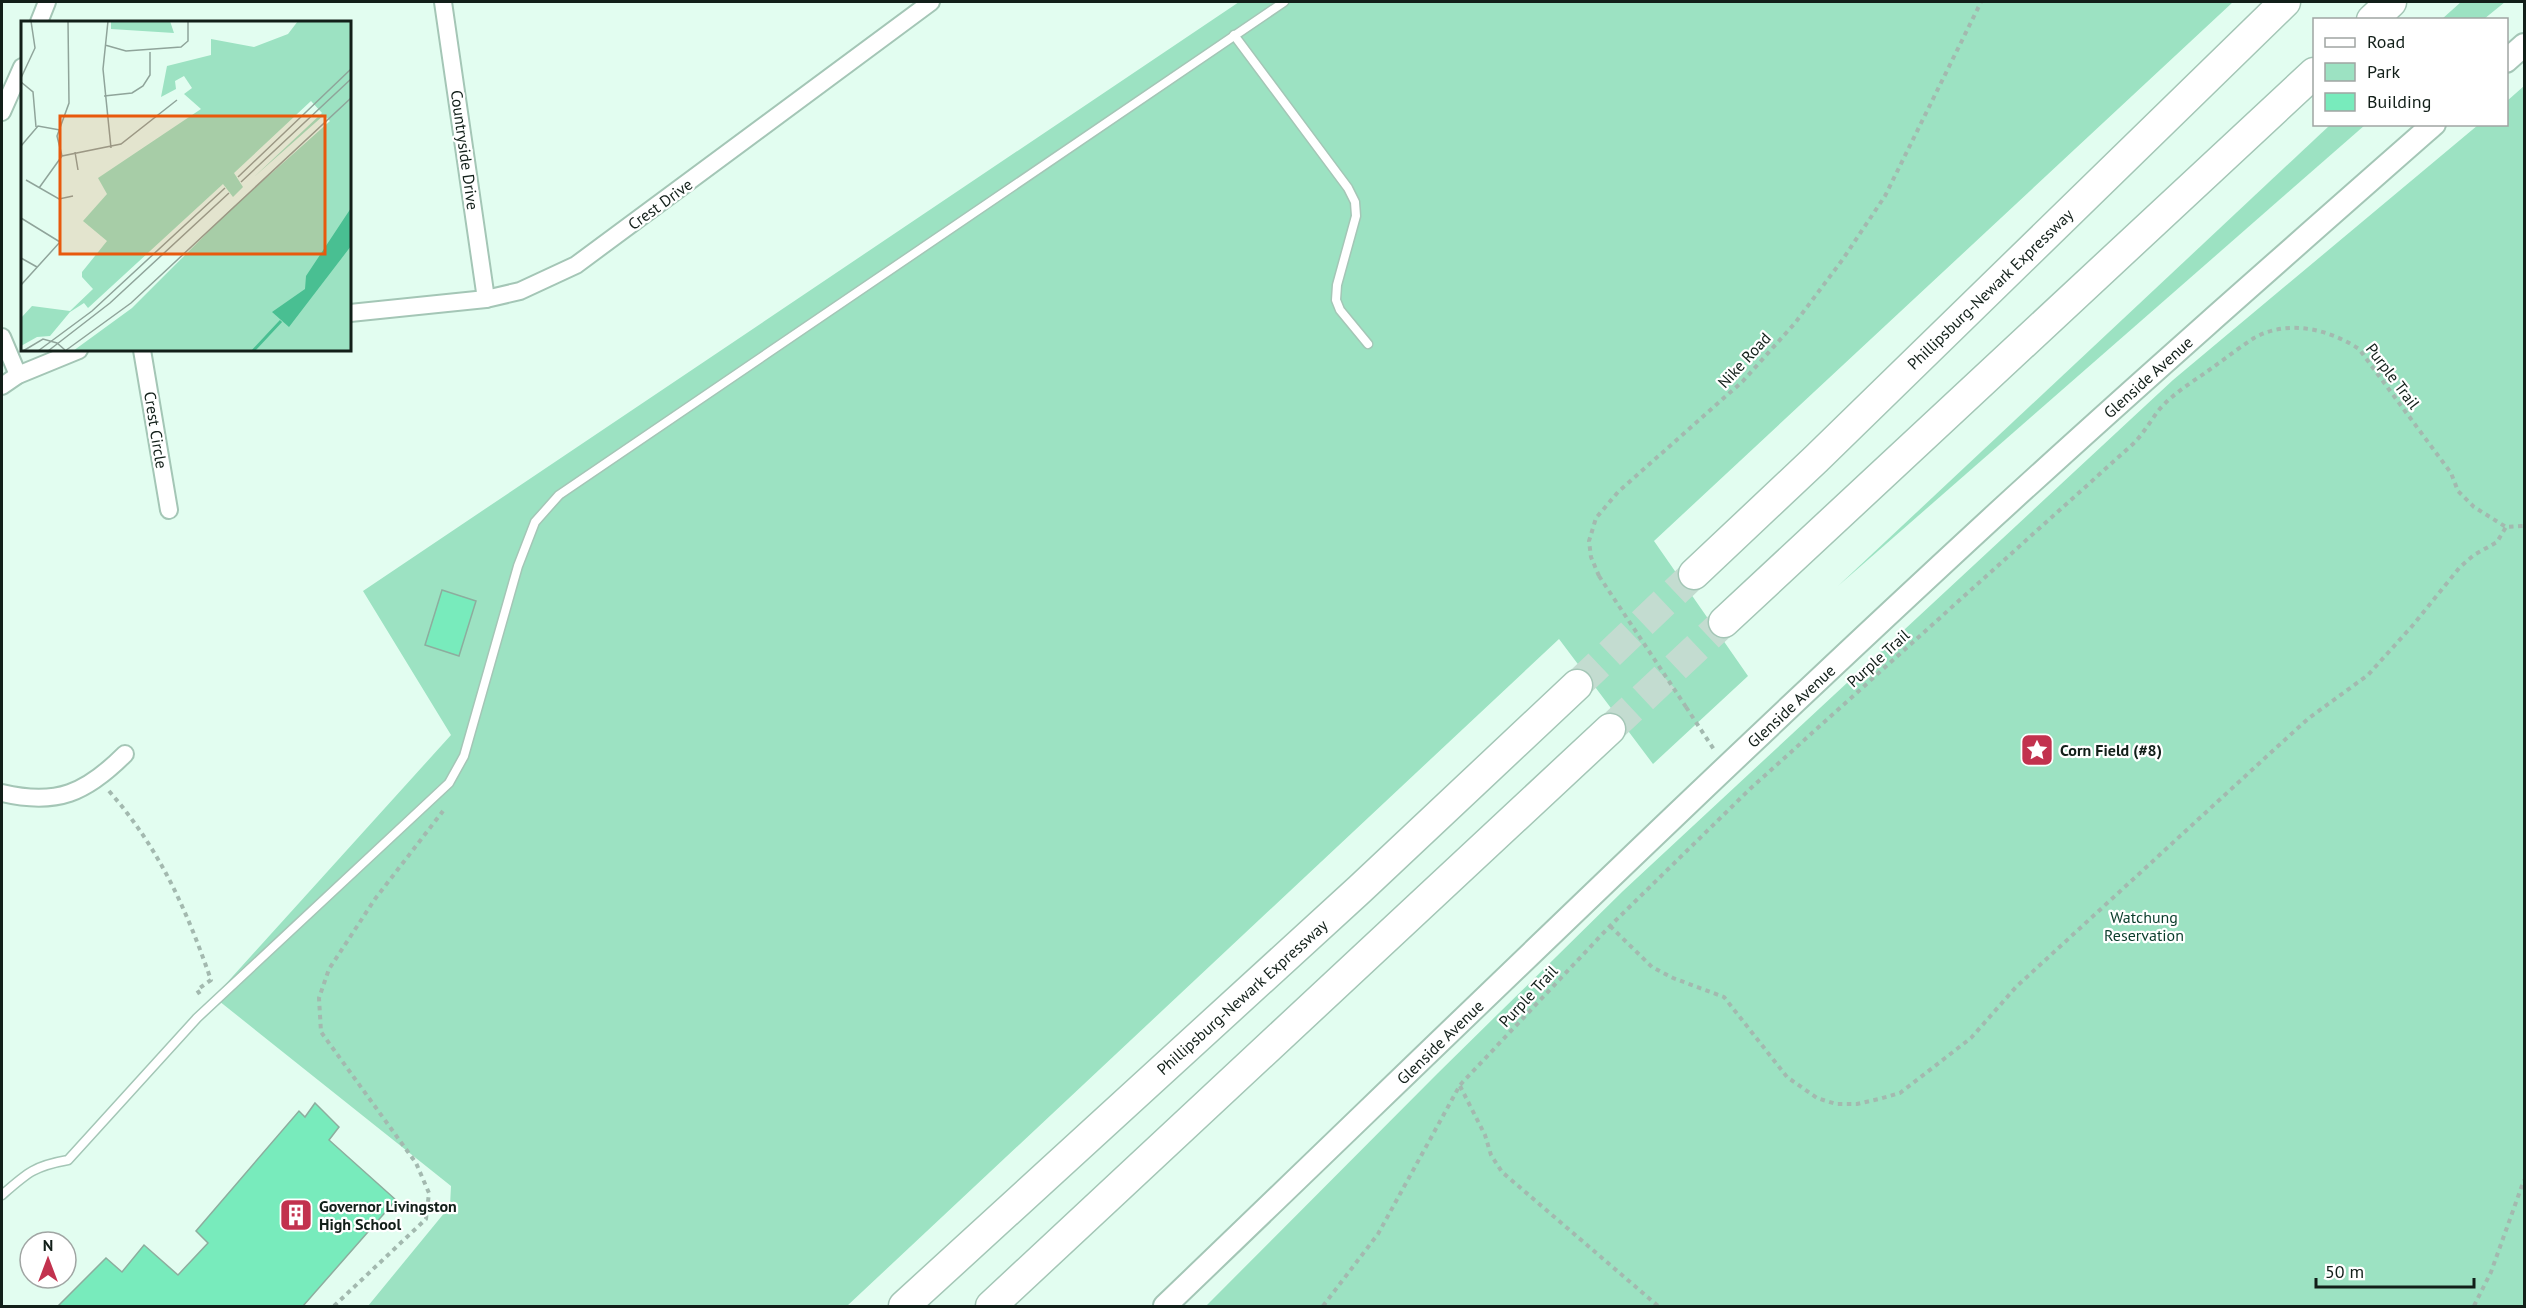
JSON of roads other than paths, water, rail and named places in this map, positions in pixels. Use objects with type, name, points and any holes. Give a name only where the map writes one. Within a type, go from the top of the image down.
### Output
[{"type":"highway","name":"Phillipsburg-Newark Expressway","points":[[1694,574],[1833,442],[2285,2]]},
{"type":"highway","points":[[2374,18],[2391,2]]},
{"type":"highway","points":[[1724,622],[2313,74]]},
{"type":"highway","name":"Phillipsburg-Newark Expressway","points":[[904,1306],[1360,889],[1577,684]]},
{"type":"highway","points":[[991,1306],[1610,729]]},
{"type":"main road","points":[[2508,59],[2524,45]]},
{"type":"main road","name":"Glenside Avenue","points":[[1165,1306],[1726,767],[2154,370],[2432,126]]},
{"type":"street","points":[[39,21],[47,2]]},
{"type":"street","name":"Countryside Drive","points":[[443,2],[486,299]]},
{"type":"street","name":"Crest Drive","points":[[351,313],[486,299],[520,291],[576,265],[931,2]]},
{"type":"street","points":[[2,112],[21,69]]},
{"type":"street","points":[[2,337],[18,375]]},
{"type":"street","points":[[2,386],[18,375],[77,351]]},
{"type":"street","name":"Crest Circle","points":[[142,351],[169,510]]},
{"type":"street","points":[[2,793],[26,798],[56,796],[78,791],[98,779],[125,754]]},
{"type":"lane","points":[[2,1195],[24,1175],[43,1164],[68,1160],[197,1018],[449,783],[464,756],[518,566],[535,522],[559,495],[1284,2]]},
{"type":"lane","points":[[1234,35],[1348,188],[1355,202],[1356,216],[1336,300],[1340,310],[1368,344]]},
{"type":"tunnel","points":[[1577,685],[1694,574]]},
{"type":"tunnel","points":[[1610,729],[1724,622]]},
{"type":"place","name":"Corn Field (#8)","points":[[2037,750]]},
{"type":"place","name":"Governor Livingston High School","points":[[296,1215]]},
{"type":"park label","name":"Watchung Reservation","points":[[2144,926]]}]
